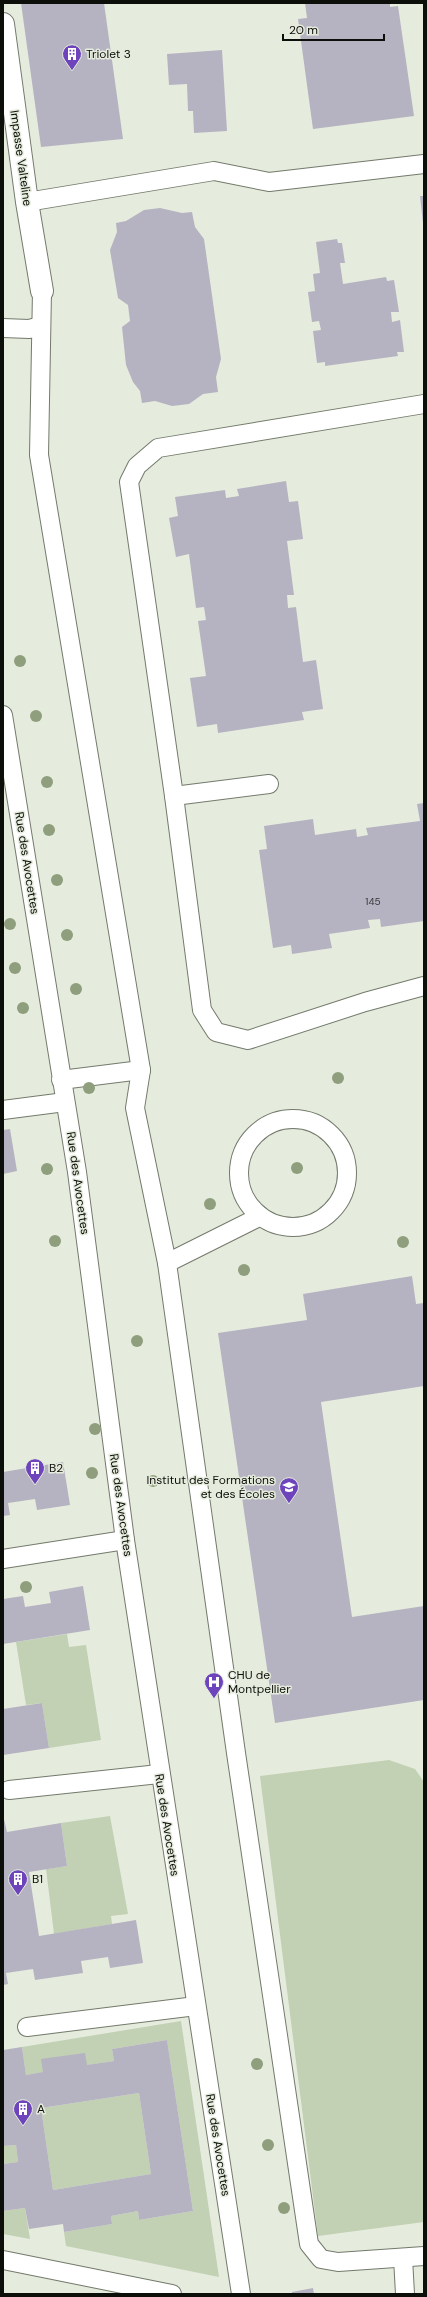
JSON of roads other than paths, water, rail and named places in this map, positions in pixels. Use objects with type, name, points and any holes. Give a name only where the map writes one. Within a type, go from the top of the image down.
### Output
[{"type":"street","name":"Impasse Valteline","points":[[3,24],[27,202],[42,291]]},
{"type":"lane","points":[[27,202],[214,171],[269,182],[424,164]]},
{"type":"lane","points":[[42,291],[39,455],[141,1070],[135,1108],[167,1263],[236,1752],[309,2244],[321,2259],[338,2262],[424,2256]]},
{"type":"lane","points":[[3,328],[29,329],[41,326]]},
{"type":"lane","points":[[424,404],[158,448],[137,466],[129,482],[174,796],[202,1010],[216,1032],[248,1040],[365,1002],[424,986]]},
{"type":"lane","name":"Rue des Avocettes","points":[[3,715],[77,1172],[125,1540],[159,1774],[241,2294]]},
{"type":"lane","points":[[174,796],[269,784]]},
{"type":"lane","points":[[62,1080],[141,1070]]},
{"type":"lane","points":[[3,1110],[65,1102]]},
{"type":"lane","points":[[296,1118],[313,1121],[328,1130],[340,1145],[347,1163],[347,1181],[341,1199],[329,1214],[313,1224],[294,1228],[275,1225],[259,1216],[247,1204],[240,1188],[238,1171],[242,1154],[250,1138],[263,1127],[279,1120],[296,1118]]},
{"type":"lane","points":[[167,1263],[259,1216]]},
{"type":"lane","points":[[3,1559],[125,1540]]},
{"type":"lane","points":[[9,1790],[159,1774]]},
{"type":"lane","points":[[27,2027],[196,2006]]},
{"type":"lane","points":[[403,2258],[405,2294]]},
{"type":"lane","points":[[3,2260],[172,2294]]},
{"type":"place","name":"Triolet 3","points":[[72,71]]},
{"type":"place","name":"B2","points":[[35,1485]]},
{"type":"place","name":"Institut des Formations et des Écoles","points":[[289,1504]]},
{"type":"place","name":"CHU de Montpellier","points":[[214,1699]]},
{"type":"place","name":"B1","points":[[18,1896]]},
{"type":"place","name":"A","points":[[23,2126]]}]
